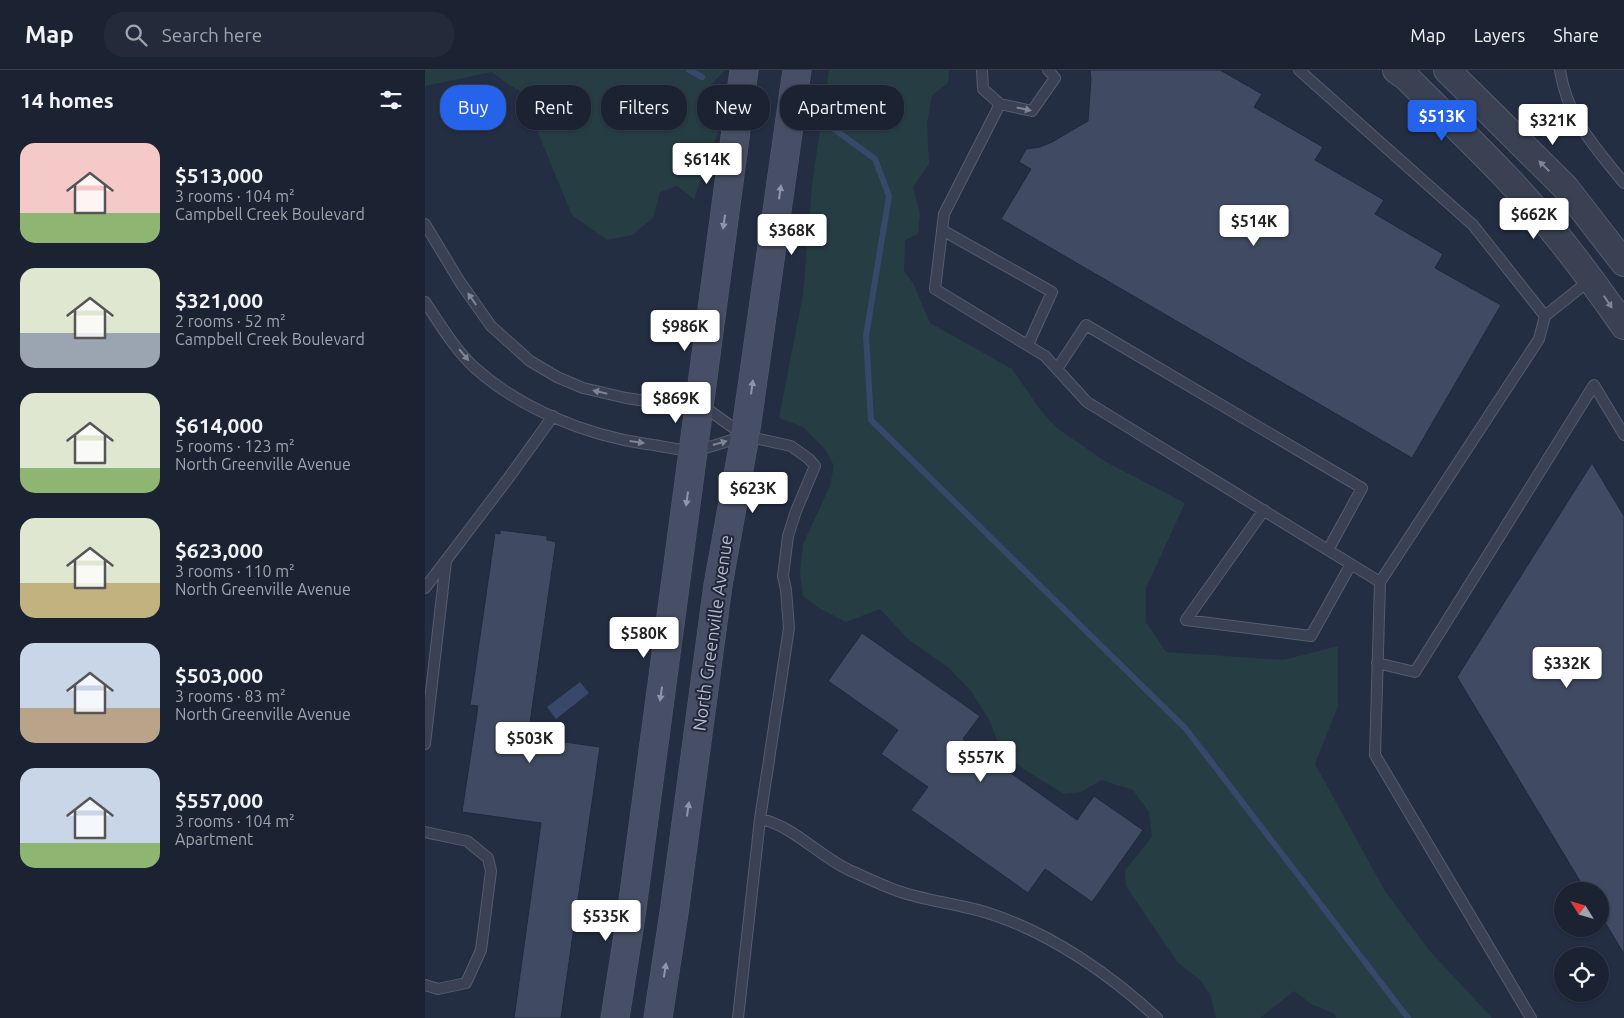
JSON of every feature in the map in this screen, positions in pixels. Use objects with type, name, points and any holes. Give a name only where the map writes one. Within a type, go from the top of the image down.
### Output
[{"type":"main road","points":[[615,1018],[631,916],[744,70]]},
{"type":"main road","name":"North Greenville Avenue","points":[[658,1018],[718,584],[745,436],[797,70]]},
{"type":"street","points":[[1397,70],[1507,177],[1555,232],[1591,278],[1624,326]]},
{"type":"street","points":[[1447,70],[1565,187],[1622,258],[1591,278]]},
{"type":"lane","points":[[981,70],[983,89],[1000,104],[1032,111],[1055,78],[1048,70]]},
{"type":"lane","points":[[1299,70],[1473,225],[1545,316]]},
{"type":"lane","points":[[1560,70],[1568,103],[1577,123],[1624,182]]},
{"type":"lane","points":[[1000,104],[944,214],[935,289],[1045,356],[1087,402],[1380,582]]},
{"type":"lane","points":[[425,224],[460,282],[491,326],[530,361],[557,377],[583,388],[626,398],[673,405],[700,404],[745,436],[791,446],[809,459],[815,466],[795,511],[788,536],[783,576],[789,628],[761,819],[738,1018]]},
{"type":"lane","points":[[942,230],[1053,292],[1028,345]]},
{"type":"lane","points":[[1531,1018],[1375,754],[1380,582],[1539,339],[1545,316],[1591,278]]},
{"type":"lane","points":[[425,302],[445,333],[474,367],[502,389],[537,409],[579,427],[629,441],[694,450],[745,436]]},
{"type":"lane","points":[[1057,369],[1086,325],[1362,488],[1328,550]]},
{"type":"lane","points":[[1377,663],[1415,672],[1595,385],[1624,435]]},
{"type":"lane","points":[[425,588],[553,416]]},
{"type":"lane","points":[[1264,510],[1186,620],[1311,636],[1351,564]]},
{"type":"lane","points":[[425,744],[445,561]]},
{"type":"lane","points":[[761,819],[772,821],[784,827],[846,868],[898,891],[994,915],[1042,935],[1089,963],[1157,1018]]},
{"type":"lane","points":[[425,832],[467,841],[488,858],[491,871],[481,950],[465,984],[438,989],[425,985]]},
{"type":"shaded area","points":[[425,70],[725,70],[711,85],[697,85],[697,130],[719,130],[694,199],[677,186],[660,192],[653,218],[632,235],[607,240],[572,215],[537,130],[591,130],[591,85],[516,85],[516,89],[492,72],[425,86]]},
{"type":"shaded area","points":[[829,70],[949,70],[948,83],[932,95],[927,124],[929,164],[913,187],[920,213],[918,234],[905,240],[904,271],[913,283],[930,323],[1012,369],[1042,412],[1057,428],[1106,462],[1185,503],[1146,588],[1146,622],[1166,652],[1283,660],[1338,646],[1338,706],[1315,764],[1385,891],[1429,950],[1492,1018],[1336,1018],[1335,1014],[1311,1004],[1294,991],[1260,1018],[1216,1018],[1210,994],[1200,980],[1178,963],[1126,886],[1125,870],[1152,837],[1149,812],[1133,790],[1101,780],[1081,792],[1064,794],[1022,768],[999,746],[990,721],[971,691],[949,668],[908,639],[880,609],[846,622],[819,608],[803,596],[800,574],[803,544],[830,486],[834,466],[826,450],[803,427],[779,418],[803,294],[812,185],[820,130],[904,130],[904,85],[827,85]]},
{"type":"water","points":[[580,682],[589,693],[556,719],[547,707]]},
{"type":"building","points":[[1090,70],[1220,70],[1262,94],[1254,107],[1323,147],[1315,160],[1384,200],[1375,214],[1443,254],[1435,268],[1501,305],[1412,458],[1001,219],[1031,169],[1019,162],[1026,149],[1040,147],[1052,142],[1088,121]]},
{"type":"building","points":[[1592,463],[1624,516],[1624,954],[1609,929],[1609,882],[1581,882],[1457,677]]},
{"type":"building","points":[[500,530],[547,536],[547,540],[556,542],[528,737],[600,747],[561,1018],[514,1018],[541,823],[462,812],[478,706],[470,705],[495,533],[500,534]]},
{"type":"building","points":[[862,633],[980,716],[963,739],[1077,820],[1094,796],[1143,830],[1092,902],[1045,869],[1028,893],[911,810],[928,787],[881,754],[898,730],[828,681]]},
{"type":"waterway","points":[[689,70],[702,77]]},
{"type":"waterway","points":[[835,130],[875,159],[889,196],[866,336],[871,420],[1186,729],[1408,1018]]}]
